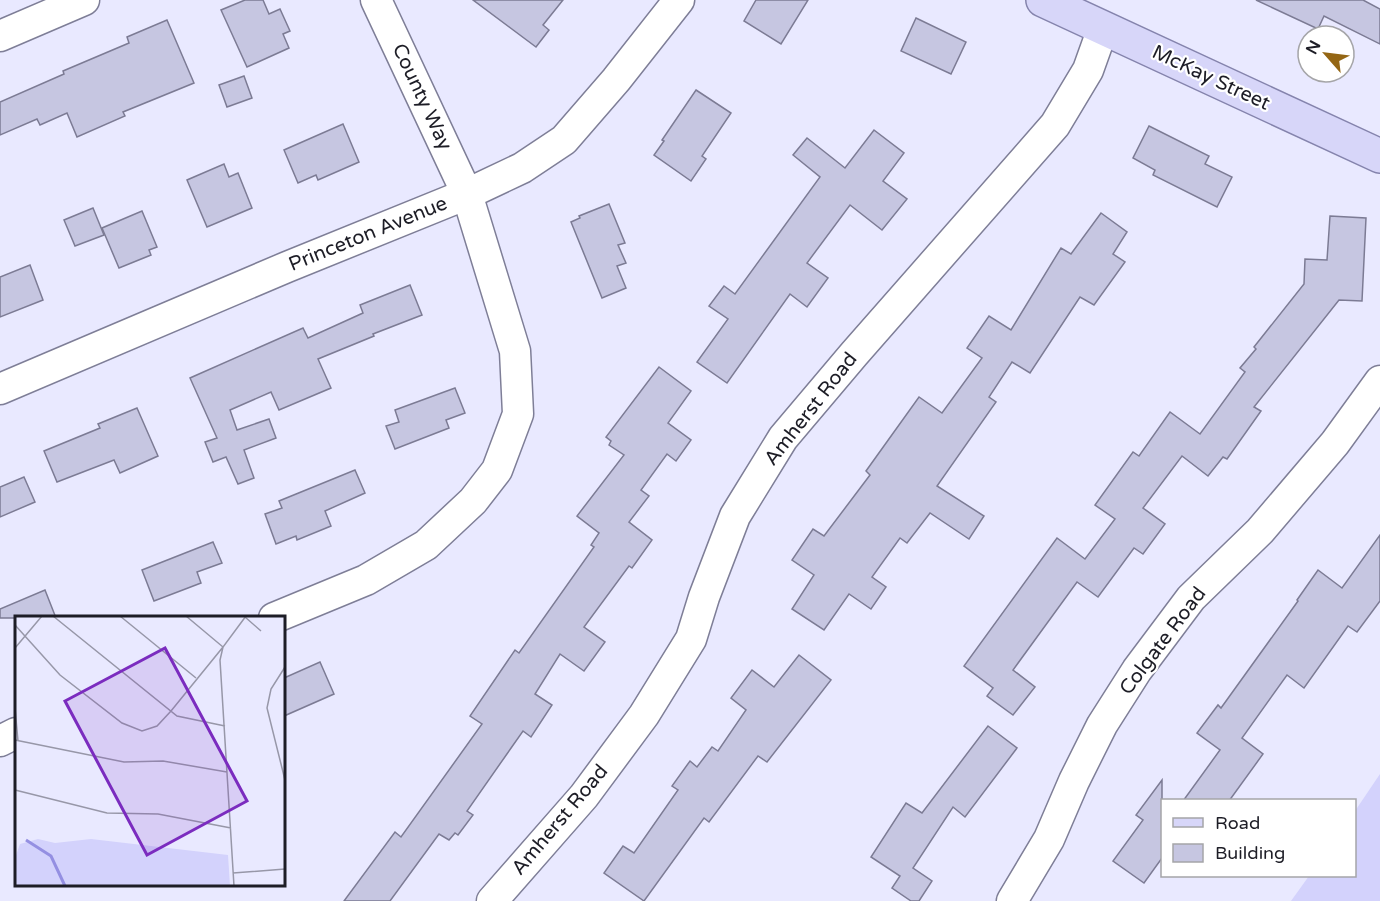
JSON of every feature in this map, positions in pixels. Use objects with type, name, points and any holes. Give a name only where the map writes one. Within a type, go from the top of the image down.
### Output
[{"type":"main road","name":"McKay Street","points":[[1043,0],[1380,156]]},
{"type":"street","points":[[0,36],[84,0]]},
{"type":"street","name":"County Way","points":[[279,616],[366,580],[426,545],[473,501],[497,470],[519,414],[515,351],[467,194],[376,0]]},
{"type":"street","name":"Princeton Avenue","points":[[0,389],[287,267],[467,194],[522,168],[564,140],[616,80],[679,0]]},
{"type":"street","name":"Amherst Road","points":[[492,901],[584,796],[644,715],[691,639],[704,597],[735,516],[783,438],[1054,124],[1088,69],[1103,28]]},
{"type":"street","name":"Colgate Road","points":[[1012,901],[1049,839],[1102,725],[1137,670],[1191,598],[1260,531],[1335,443],[1380,381]]},
{"type":"street","points":[[0,741],[15,734]]},
{"type":"shaded area","points":[[1380,774],[1380,901],[1291,901],[1308,877],[1356,877],[1356,810]]},
{"type":"building","points":[[245,0],[263,0],[269,14],[280,9],[290,31],[283,34],[289,48],[247,67],[221,10]]},
{"type":"building","points":[[473,0],[563,0],[543,25],[549,30],[536,47]]},
{"type":"building","points":[[756,0],[808,0],[781,44],[744,21]]},
{"type":"building","points":[[1256,0],[1363,0],[1380,9],[1380,44],[1356,32],[1356,24],[1340,24],[1324,16],[1320,24],[1307,24]]},
{"type":"building","points":[[916,18],[966,42],[951,74],[901,51]]},
{"type":"building","points":[[167,20],[194,83],[123,112],[125,116],[77,137],[67,113],[40,125],[37,119],[0,135],[0,102],[64,74],[63,71],[129,43],[127,37]]},
{"type":"building","points":[[244,76],[252,98],[227,107],[219,85]]},
{"type":"building","points":[[696,90],[731,113],[702,156],[706,159],[691,181],[654,155]]},
{"type":"building","points":[[343,124],[359,162],[318,180],[316,175],[298,183],[284,150]]},
{"type":"building","points":[[1149,126],[1209,156],[1205,164],[1232,177],[1217,207],[1153,175],[1155,170],[1133,158]]},
{"type":"building","points":[[874,130],[904,153],[883,181],[907,199],[882,230],[850,205],[807,263],[828,278],[807,307],[790,294],[727,383],[697,362],[728,319],[709,306],[724,286],[735,294],[820,177],[793,155],[807,138],[845,168]]},
{"type":"building","points":[[224,164],[229,177],[238,173],[252,208],[207,227],[187,180]]},
{"type":"building","points":[[609,204],[625,243],[618,245],[626,263],[617,266],[626,288],[602,298],[571,222],[580,218],[579,216]]},
{"type":"building","points":[[93,208],[104,235],[75,246],[64,220]]},
{"type":"building","points":[[142,211],[157,247],[149,250],[151,255],[119,268],[102,228]]},
{"type":"building","points":[[1101,213],[1127,232],[1113,254],[1125,262],[1094,305],[1080,297],[1030,373],[1012,362],[989,397],[996,402],[937,486],[984,516],[969,539],[930,513],[907,543],[900,538],[872,577],[886,587],[871,609],[849,594],[824,630],[792,609],[814,575],[792,560],[813,529],[824,536],[870,475],[866,471],[919,397],[942,413],[982,358],[967,348],[989,316],[1011,330],[1061,248],[1071,254]]},
{"type":"building","points":[[1330,216],[1366,218],[1362,301],[1339,300],[1254,407],[1261,411],[1227,459],[1223,457],[1208,476],[1182,456],[1143,508],[1165,524],[1143,554],[1134,548],[1098,597],[1077,582],[1013,670],[1035,687],[1013,715],[987,696],[993,688],[964,666],[1057,538],[1085,559],[1115,519],[1095,505],[1133,452],[1139,456],[1170,412],[1200,434],[1245,372],[1240,368],[1256,349],[1254,347],[1304,284],[1305,259],[1327,260]]},
{"type":"building","points":[[30,265],[43,300],[0,317],[0,277]]},
{"type":"building","points":[[410,285],[422,315],[318,359],[331,388],[279,410],[271,392],[230,410],[237,430],[269,419],[276,438],[244,450],[254,478],[238,484],[226,457],[213,462],[205,442],[217,438],[190,378],[303,328],[308,338],[363,313],[360,305]]},
{"type":"building","points":[[659,367],[691,391],[668,423],[691,440],[676,461],[667,454],[641,490],[649,496],[629,522],[652,540],[632,568],[629,566],[584,627],[605,642],[584,671],[560,654],[535,694],[552,705],[531,737],[523,731],[467,811],[473,815],[458,835],[455,833],[449,840],[439,834],[390,901],[344,901],[395,832],[401,837],[482,724],[470,716],[515,650],[519,653],[594,547],[591,545],[599,533],[577,516],[624,455],[609,445],[611,441],[606,437]]},
{"type":"building","points":[[455,388],[465,413],[446,420],[449,428],[395,449],[386,426],[399,422],[395,410]]},
{"type":"building","points":[[137,408],[158,456],[120,473],[114,460],[57,482],[44,451],[100,428],[98,424]]},
{"type":"building","points":[[355,470],[365,493],[325,511],[331,526],[297,540],[296,536],[276,544],[265,514],[282,508],[279,501]]},
{"type":"building","points":[[24,477],[35,502],[0,517],[0,487]]},
{"type":"building","points":[[1380,535],[1380,601],[1357,632],[1348,626],[1304,688],[1287,675],[1242,738],[1263,754],[1230,799],[1184,799],[1220,750],[1197,733],[1218,705],[1221,708],[1318,570],[1342,588]]},
{"type":"building","points":[[213,542],[222,563],[197,572],[201,583],[154,601],[142,570]]},
{"type":"building","points":[[45,590],[55,616],[0,618],[0,609]]},
{"type":"building","points":[[799,655],[831,680],[767,762],[758,756],[709,822],[704,818],[644,901],[604,873],[623,846],[634,853],[678,790],[672,786],[690,761],[697,767],[712,747],[718,751],[746,710],[731,698],[752,670],[774,687]]},
{"type":"building","points":[[320,662],[334,694],[285,716],[285,678]]},
{"type":"building","points":[[988,726],[1017,748],[965,817],[953,807],[913,868],[932,881],[919,901],[911,901],[892,888],[900,876],[871,857],[906,803],[922,813]]},
{"type":"building","points":[[1162,780],[1161,859],[1144,883],[1113,861],[1143,820],[1136,815]]}]
